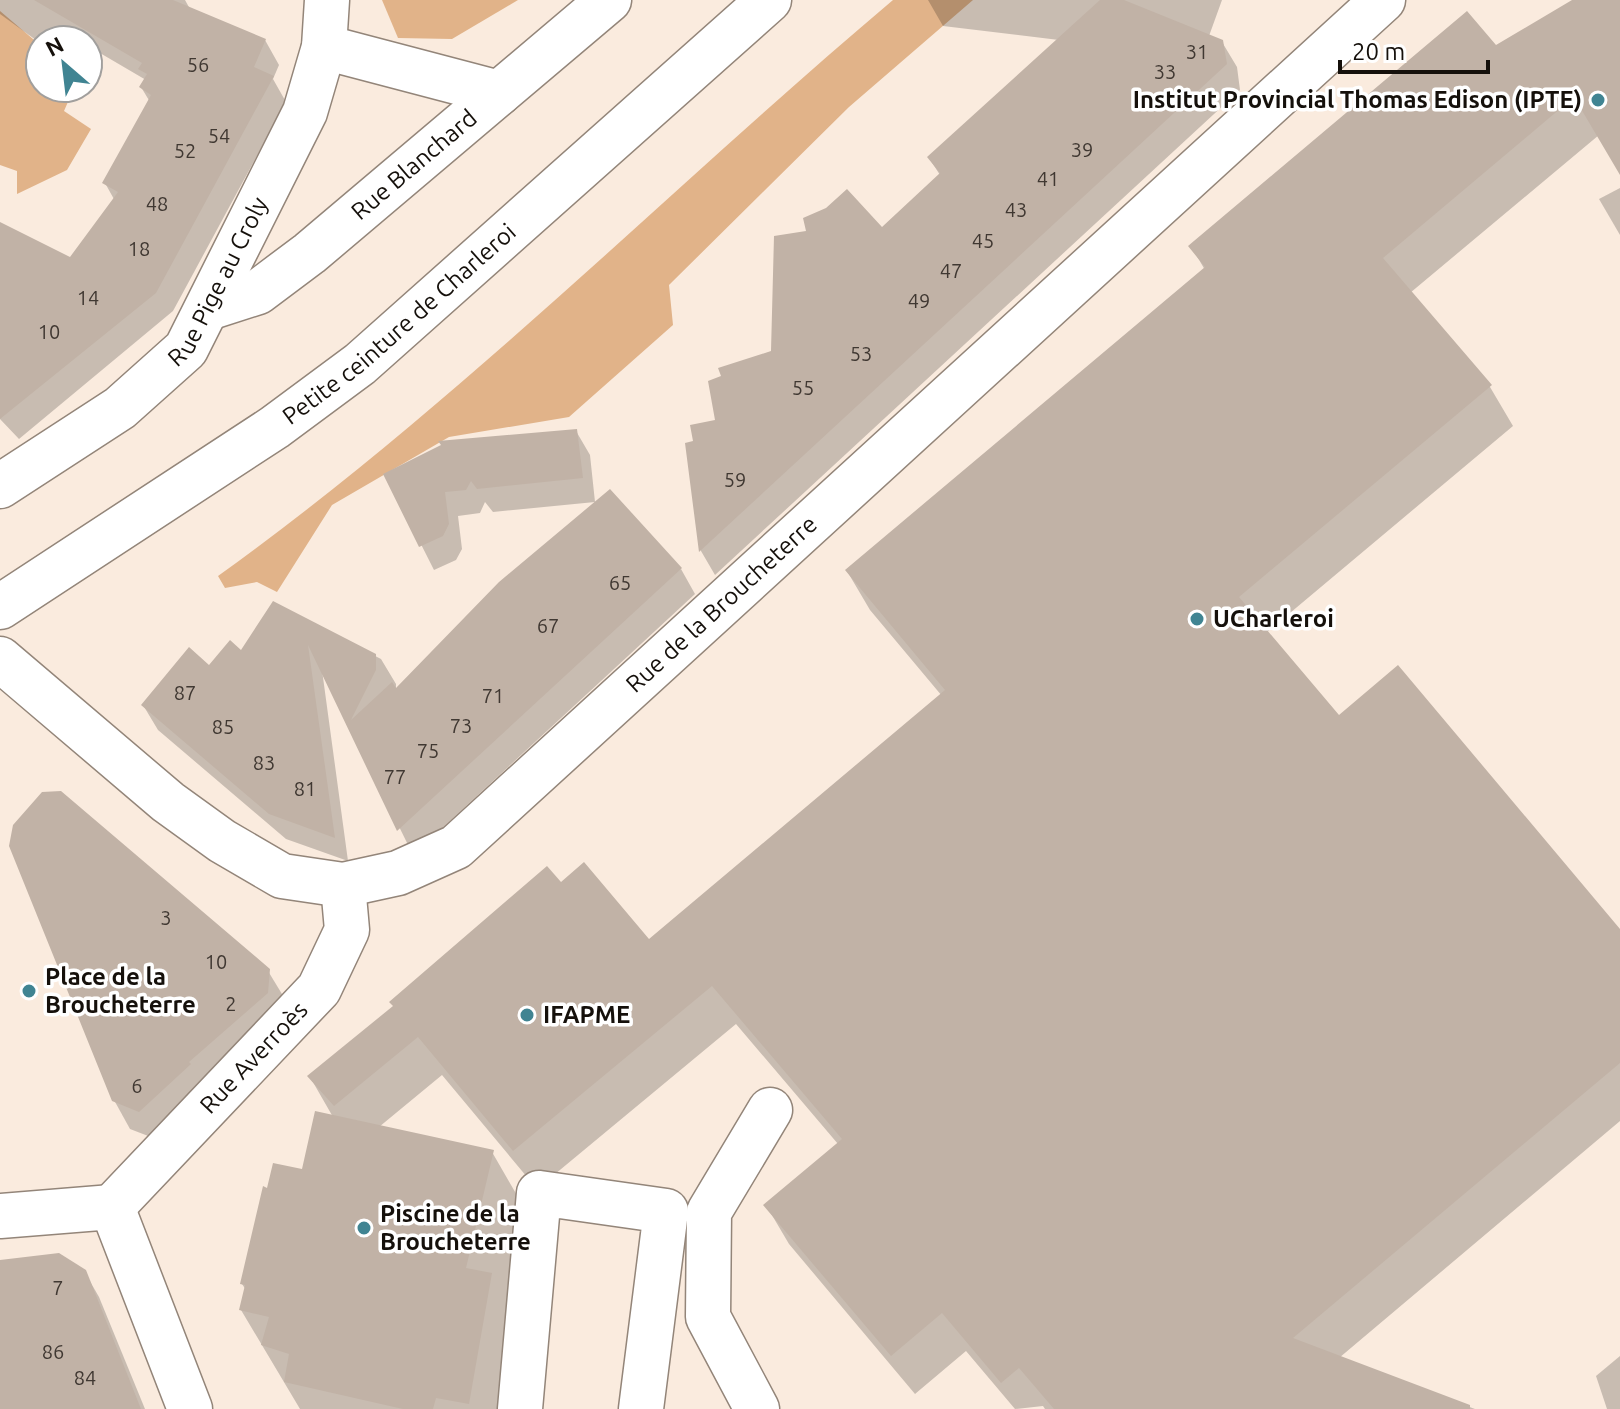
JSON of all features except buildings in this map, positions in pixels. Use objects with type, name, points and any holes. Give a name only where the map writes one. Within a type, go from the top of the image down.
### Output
[{"type":"main road","name":"Rue Pige au Croly","points":[[0,486],[120,408],[186,349],[305,112],[324,47],[327,0]]},
{"type":"main road","name":"Rue Blanchard","points":[[208,308],[258,292],[310,253],[609,0]]},
{"type":"main road","name":"Petite ceinture de Charleroi","points":[[0,607],[275,427],[360,364],[769,0]]},
{"type":"main road","name":"Rue de la Broucheterre","points":[[0,659],[168,802],[222,841],[282,876],[343,885],[398,873],[456,847],[1383,0]]},
{"type":"main road","points":[[324,47],[499,93]]},
{"type":"main road","name":"Rue Averroès","points":[[112,1207],[319,989],[347,930],[343,885]]},
{"type":"main road","points":[[757,1409],[708,1317],[709,1212],[770,1110]]},
{"type":"main road","points":[[520,1409],[539,1193],[666,1211],[641,1409]]},
{"type":"main road","points":[[0,1216],[112,1207],[190,1409]]},
{"type":"shaded area","points":[[382,0],[518,0],[452,39],[398,38]]},
{"type":"shaded area","points":[[893,0],[973,0],[849,107],[669,285],[673,325],[569,417],[449,437],[332,505],[277,592],[257,582],[225,588],[218,576],[307,509],[478,368]]},
{"type":"shaded area","points":[[0,11],[24,31],[24,104],[67,104],[64,111],[91,129],[67,170],[17,194],[17,171],[0,165]]},
{"type":"place","name":"Institut Provincial Thomas Edison (IPTE)","points":[[1598,100]]},
{"type":"place","name":"UCharleroi","points":[[1197,619]]},
{"type":"place","name":"Place de la Broucheterre","points":[[29,991]]},
{"type":"place","name":"IFAPME","points":[[527,1015]]},
{"type":"place","name":"Piscine de la Broucheterre","points":[[364,1228]]}]
